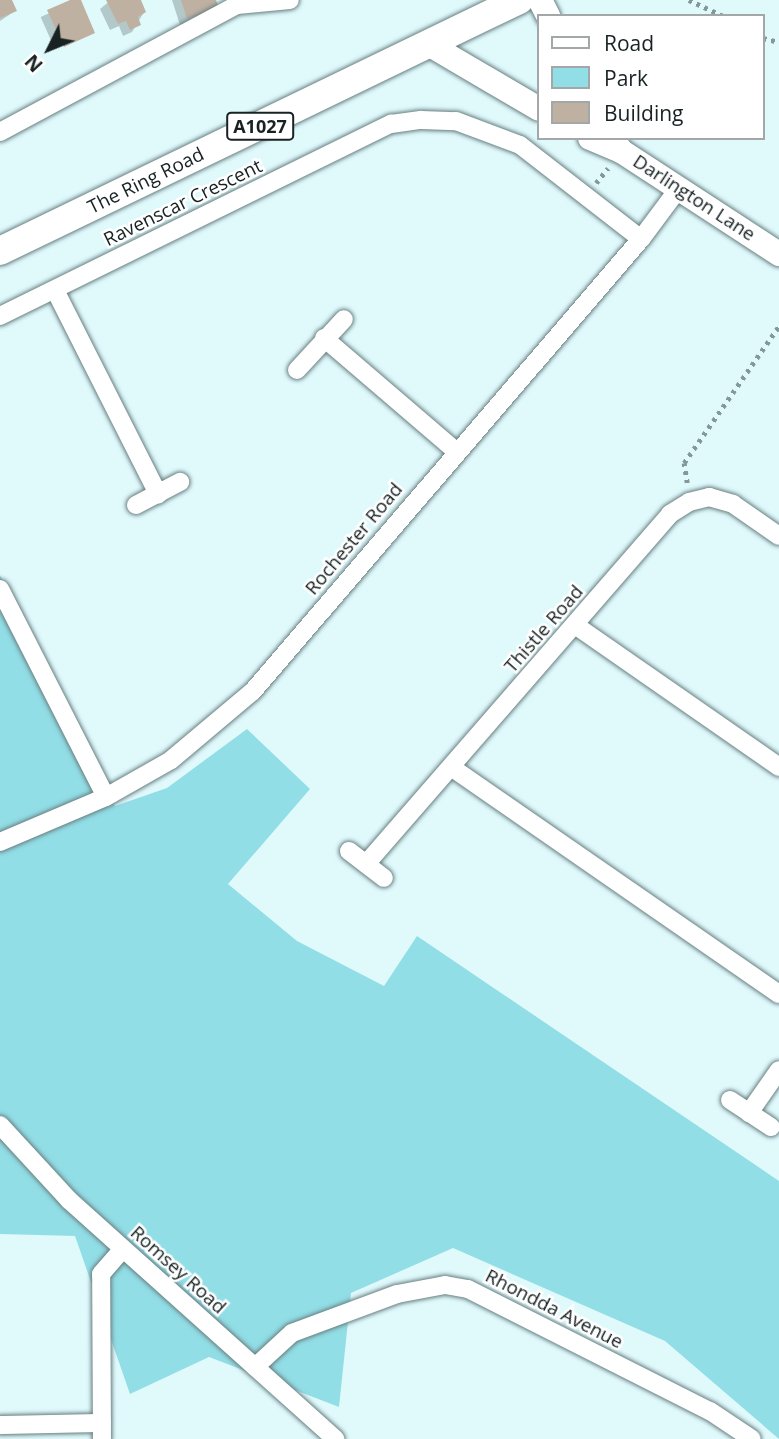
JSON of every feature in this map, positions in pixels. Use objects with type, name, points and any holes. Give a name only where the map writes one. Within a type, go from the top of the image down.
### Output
[{"type":"main road","name":"The Ring Road","points":[[0,251],[519,0]]},
{"type":"street","points":[[0,132],[237,5],[290,0]]},
{"type":"street","points":[[430,45],[538,108]]},
{"type":"street","name":"Ravenscar Crescent","points":[[0,316],[391,124],[456,121],[491,131],[520,145],[641,239]]},
{"type":"street","name":"Darlington Lane","points":[[597,140],[616,145],[779,254]]},
{"type":"street","name":"Rochester Road","points":[[0,842],[106,797],[171,760],[253,691],[456,451],[641,239],[679,188]]},
{"type":"street","points":[[55,290],[158,494]]},
{"type":"street","points":[[297,370],[344,319]]},
{"type":"street","points":[[324,338],[456,451]]},
{"type":"street","points":[[136,505],[180,482]]},
{"type":"street","points":[[689,502],[709,497],[733,504],[779,536]]},
{"type":"street","name":"Thistle Road","points":[[366,864],[670,514],[689,502]]},
{"type":"street","points":[[0,589],[106,797]]},
{"type":"street","points":[[576,625],[779,768]]},
{"type":"street","points":[[451,766],[779,994]]},
{"type":"street","points":[[349,851],[384,878]]},
{"type":"street","points":[[749,1113],[779,1070]]},
{"type":"street","points":[[730,1100],[771,1127]]},
{"type":"street","name":"Romsey Road","points":[[0,1125],[35,1167],[334,1439]]},
{"type":"street","points":[[0,1425],[102,1431],[101,1274],[123,1249]]},
{"type":"street","name":"Rhondda Avenue","points":[[255,1367],[292,1333],[397,1294],[445,1285],[468,1289],[710,1411],[752,1439]]},
{"type":"path","points":[[689,0],[719,14]]},
{"type":"path","points":[[587,195],[616,145]]},
{"type":"path","points":[[689,502],[684,463],[779,326]]},
{"type":"green space","points":[[0,575],[115,806],[167,788],[247,729],[310,789],[228,884],[297,941],[384,986],[417,936],[779,1181],[779,1439],[665,1341],[453,1248],[351,1293],[339,1407],[209,1357],[130,1394],[75,1236],[0,1234]]},
{"type":"building","points":[[0,0],[12,0],[17,11],[0,18]]},
{"type":"building","points":[[70,0],[81,0],[95,33],[64,47],[47,10]]},
{"type":"building","points":[[106,0],[141,0],[146,12],[138,17],[141,25],[130,30],[126,21],[118,24]]},
{"type":"building","points":[[181,0],[216,0],[219,8],[187,19]]}]
